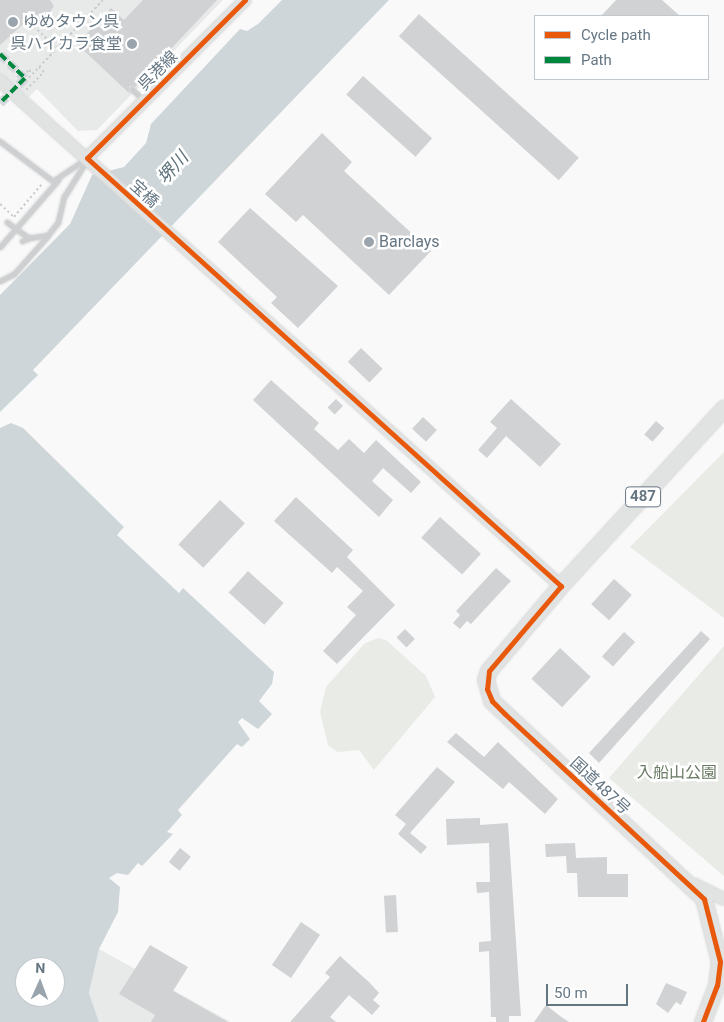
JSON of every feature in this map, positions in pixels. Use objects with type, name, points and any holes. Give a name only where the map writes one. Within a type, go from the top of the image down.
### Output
[{"type":"highway","name":"国道487号","points":[[703,1022],[721,984],[717,938],[704,899],[690,883],[673,871],[492,701],[487,689],[489,671],[562,586],[724,409]]},
{"type":"street","name":"呉港線","points":[[87,158],[245,0]]},
{"type":"street","name":"宝橋","points":[[0,80],[562,586]]},
{"type":"street","points":[[690,883],[724,899]]},
{"type":"lane","points":[[132,90],[145,101]]},
{"type":"lane","points":[[0,141],[46,179],[58,180]]},
{"type":"lane","points":[[0,247],[58,180],[72,166],[87,158]]},
{"type":"lane","points":[[0,281],[14,274],[58,222],[64,197],[87,158]]},
{"type":"lane","points":[[7,222],[29,238]]},
{"type":"lane","points":[[22,241],[29,238],[48,236]]},
{"type":"path","points":[[22,84],[103,0]]},
{"type":"path","points":[[48,16],[56,24]]},
{"type":"path","points":[[33,21],[30,23],[57,48]]},
{"type":"path","points":[[26,90],[44,72],[39,67]]},
{"type":"path","points":[[23,76],[29,70],[32,74]]},
{"type":"path","points":[[0,204],[14,217],[42,184]]},
{"type":"shaded area","points":[[0,0],[223,0],[97,130],[78,131],[37,89],[29,97],[0,75]]},
{"type":"shaded area","points":[[99,949],[229,1022],[99,1022],[89,993]]},
{"type":"green space","points":[[724,452],[724,618],[630,547]]},
{"type":"green space","points":[[378,638],[386,640],[426,676],[435,697],[374,770],[359,750],[337,752],[328,745],[320,712],[326,687],[364,644]]},
{"type":"green space","name":"入船山公園","points":[[724,646],[724,876],[609,778]]},
{"type":"water","name":"堺川","points":[[282,0],[389,0],[33,370],[38,375],[0,412],[0,295],[70,224],[92,175],[124,167],[146,143],[151,124],[240,29],[247,31],[258,24]]},
{"type":"water","points":[[11,423],[23,428],[124,527],[117,535],[179,593],[183,588],[274,672],[272,684],[259,701],[272,714],[258,729],[242,718],[238,722],[250,739],[242,747],[237,744],[178,810],[182,815],[167,832],[173,834],[142,866],[138,863],[128,875],[117,873],[109,878],[120,887],[118,912],[99,949],[89,993],[99,1022],[0,1022],[0,428]]},
{"type":"building","name":"ゆめタウン呉","points":[[0,0],[50,0],[54,6],[44,21],[36,24],[30,18],[0,45]]},
{"type":"building","points":[[143,0],[217,0],[135,87],[129,86],[129,93],[77,44],[111,8],[124,20]]},
{"type":"building","points":[[616,0],[662,0],[679,15],[602,15]]},
{"type":"building","points":[[419,14],[579,158],[559,180],[399,36]]},
{"type":"building","points":[[363,76],[432,138],[415,157],[346,95]]},
{"type":"building","points":[[322,133],[352,162],[344,171],[431,251],[389,295],[303,215],[296,222],[265,194]]},
{"type":"building","points":[[250,208],[338,286],[298,328],[271,303],[277,297],[218,242]]},
{"type":"building","points":[[361,348],[383,369],[369,383],[348,362]]},
{"type":"building","points":[[271,380],[319,423],[314,429],[338,450],[349,439],[364,453],[376,440],[421,482],[411,493],[383,468],[372,481],[393,500],[379,517],[253,400]]},
{"type":"building","points":[[336,399],[343,406],[335,415],[328,407]]},
{"type":"building","points":[[511,399],[561,444],[540,467],[506,436],[487,458],[478,450],[497,428],[490,422]]},
{"type":"building","points":[[423,417],[437,430],[426,442],[412,429]]},
{"type":"building","points":[[656,421],[664,428],[652,442],[644,435]]},
{"type":"building","points":[[296,497],[353,550],[347,557],[395,605],[337,664],[323,651],[356,615],[347,607],[363,591],[337,567],[332,573],[274,521]]},
{"type":"building","points":[[220,500],[245,523],[203,568],[178,545]]},
{"type":"building","points":[[440,517],[481,554],[462,575],[421,538]]},
{"type":"building","points":[[496,568],[511,581],[471,624],[467,621],[460,629],[453,623],[460,615],[456,611]]},
{"type":"building","points":[[248,571],[284,603],[264,625],[229,593]]},
{"type":"building","points":[[614,579],[632,595],[609,620],[591,604]]},
{"type":"building","points":[[405,629],[415,639],[406,647],[397,637]]},
{"type":"building","points":[[701,631],[710,639],[599,763],[589,753]]},
{"type":"building","points":[[624,632],[635,642],[613,667],[602,657]]},
{"type":"building","points":[[560,648],[591,677],[562,707],[531,679]]},
{"type":"building","points":[[456,733],[484,757],[498,742],[558,799],[545,814],[509,782],[503,789],[447,742]]},
{"type":"building","points":[[437,767],[455,782],[410,833],[427,847],[421,854],[398,834],[406,824],[395,815]]},
{"type":"building","points":[[480,818],[480,825],[508,823],[521,1016],[509,1016],[509,1022],[496,1022],[496,1017],[491,1017],[489,951],[479,952],[479,942],[491,941],[489,892],[477,893],[476,882],[490,882],[489,843],[447,845],[446,819]]},
{"type":"building","points":[[575,843],[576,858],[607,857],[607,874],[628,874],[628,897],[578,897],[577,873],[567,873],[566,856],[546,857],[545,844]]},
{"type":"building","points":[[180,848],[191,857],[180,871],[169,862]]},
{"type":"building","points":[[396,895],[398,932],[386,933],[384,896]]},
{"type":"building","points":[[301,922],[320,935],[291,978],[272,965]]},
{"type":"building","points":[[150,945],[188,967],[173,991],[228,1022],[151,1022],[155,1015],[119,994]]},
{"type":"building","points":[[340,956],[379,993],[373,1000],[380,1006],[372,1015],[349,995],[330,1017],[336,1022],[290,1022],[330,977],[325,973]]},
{"type":"building","points":[[666,983],[687,992],[681,1005],[676,1002],[668,1013],[656,1004]]},
{"type":"building","points":[[546,1005],[560,1016],[569,1022],[534,1022]]},
{"type":"tunnel","points":[[0,54],[25,78],[0,103]]},
{"type":"marked path","points":[[0,54],[25,78],[0,103]]},
{"type":"cycle path","points":[[245,0],[87,158],[561,586],[489,671],[487,689],[492,701],[505,714],[704,899],[720,962],[717,985],[703,1022]]},
{"type":"place","name":"ゆめタウン呉","points":[[13,22]]},
{"type":"place","name":"呉ハイカラ食堂","points":[[132,44]]},
{"type":"place","name":"Barclays","points":[[369,242]]}]
